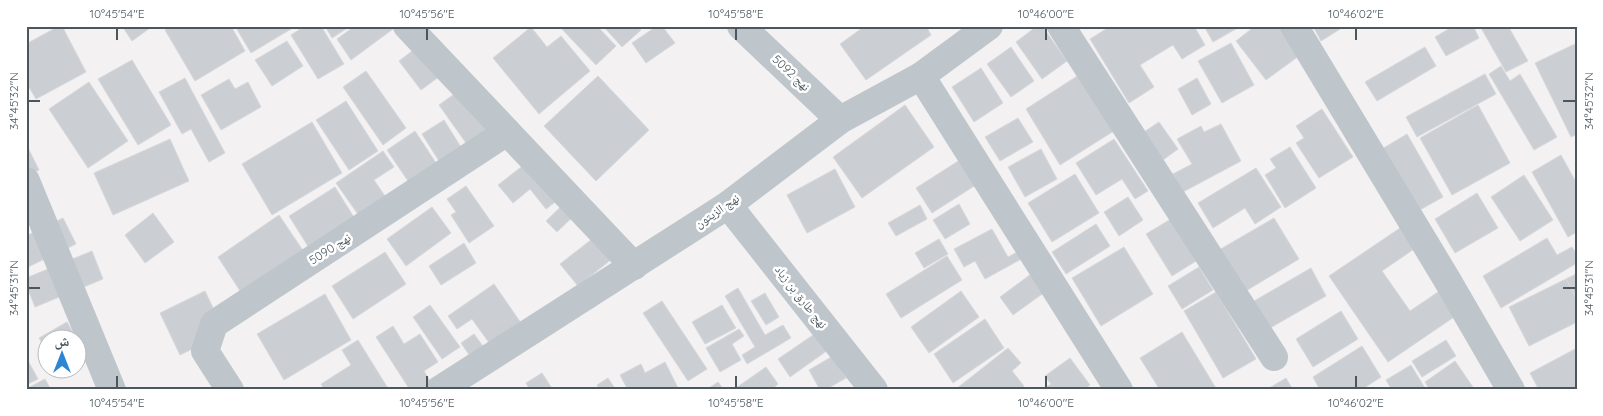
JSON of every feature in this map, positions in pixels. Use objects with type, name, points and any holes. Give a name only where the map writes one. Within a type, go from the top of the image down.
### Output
[{"type":"street","points":[[408,26],[634,266]]},
{"type":"street","name":"نهج 5092","points":[[741,26],[840,120]]},
{"type":"street","name":"نهج الزيتون","points":[[439,390],[728,205],[840,120],[921,76],[989,26]]},
{"type":"street","points":[[1061,26],[1274,357]]},
{"type":"street","points":[[1294,26],[1446,278],[1511,390]]},
{"type":"street","points":[[921,76],[1119,390]]},
{"type":"street","name":"نهج 5090","points":[[230,390],[205,350],[214,324],[507,132]]},
{"type":"street","points":[[26,181],[112,390]]},
{"type":"street","name":"نهج طارق بن زياد","points":[[728,205],[874,390]]},
{"type":"building","points":[[62,26],[86,72],[36,99],[26,82],[26,44]]},
{"type":"building","points":[[122,26],[149,26],[150,28],[132,41]]},
{"type":"building","points":[[171,26],[231,26],[245,51],[195,81],[165,30]]},
{"type":"building","points":[[235,26],[296,26],[251,53]]},
{"type":"building","points":[[305,26],[321,26],[344,64],[318,79],[291,35]]},
{"type":"building","points":[[325,26],[344,26],[346,29],[332,38]]},
{"type":"building","points":[[351,26],[397,26],[351,60],[337,39],[352,28]]},
{"type":"building","points":[[559,26],[597,26],[616,46],[596,65]]},
{"type":"building","points":[[603,26],[637,26],[641,30],[622,47]]},
{"type":"building","points":[[657,26],[662,26],[675,43],[646,63],[632,43]]},
{"type":"building","points":[[865,26],[926,26],[931,35],[866,80],[840,44]]},
{"type":"building","points":[[1037,26],[1042,26],[1067,61],[1042,79],[1016,42]]},
{"type":"building","points":[[1111,26],[1194,26],[1205,45],[1182,59],[1173,45],[1140,65],[1154,87],[1129,103],[1090,39]]},
{"type":"building","points":[[1204,26],[1241,26],[1213,42]]},
{"type":"building","points":[[1255,26],[1282,26],[1303,53],[1266,80],[1236,41]]},
{"type":"building","points":[[1313,26],[1345,26],[1321,41]]},
{"type":"building","points":[[1454,26],[1473,26],[1479,38],[1446,56],[1435,37]]},
{"type":"building","points":[[1480,26],[1508,26],[1528,61],[1506,72]]},
{"type":"building","points":[[531,27],[547,47],[561,36],[590,71],[539,114],[493,58]]},
{"type":"building","points":[[428,39],[451,68],[421,90],[399,61]]},
{"type":"building","points":[[287,41],[303,66],[272,86],[255,60]]},
{"type":"building","points":[[1231,43],[1254,85],[1222,103],[1198,61]]},
{"type":"building","points":[[1577,43],[1577,134],[1571,137],[1535,63]]},
{"type":"building","points":[[1011,47],[1034,81],[1011,97],[987,64]]},
{"type":"building","points":[[1425,47],[1436,66],[1377,101],[1365,82]]},
{"type":"building","points":[[132,60],[171,125],[138,145],[98,79]]},
{"type":"building","points":[[1501,66],[1510,81],[1520,74],[1557,137],[1534,150],[1489,74]]},
{"type":"building","points":[[981,68],[1003,103],[974,122],[952,87]]},
{"type":"building","points":[[366,71],[406,128],[383,145],[343,87]]},
{"type":"building","points":[[1082,73],[1117,129],[1060,165],[1026,109]]},
{"type":"building","points":[[1485,74],[1496,94],[1417,137],[1406,117]]},
{"type":"building","points":[[598,76],[649,130],[596,181],[544,126]]},
{"type":"building","points":[[185,78],[225,153],[209,162],[191,129],[182,134],[159,92]]},
{"type":"building","points":[[1197,78],[1211,104],[1192,115],[1178,89]]},
{"type":"building","points":[[229,79],[235,89],[248,82],[261,107],[221,130],[201,95]]},
{"type":"building","points":[[89,82],[128,141],[88,168],[49,109]]},
{"type":"building","points":[[464,87],[497,132],[471,150],[439,105]]},
{"type":"building","points":[[346,101],[378,151],[349,170],[316,120]]},
{"type":"building","points":[[905,105],[934,147],[862,198],[833,157]]},
{"type":"building","points":[[1478,105],[1510,163],[1452,195],[1420,138]]},
{"type":"building","points":[[1322,109],[1353,157],[1319,178],[1296,143],[1304,138],[1296,126]]},
{"type":"building","points":[[1018,118],[1033,142],[1000,161],[985,137]]},
{"type":"building","points":[[444,120],[466,155],[444,169],[422,134]]},
{"type":"building","points":[[312,122],[342,173],[272,215],[242,164]]},
{"type":"building","points":[[1159,122],[1178,149],[1163,160],[1144,132]]},
{"type":"building","points":[[1221,124],[1241,161],[1183,192],[1173,174],[1192,164],[1177,139],[1201,126],[1204,132]]},
{"type":"building","points":[[415,131],[438,166],[410,184],[387,150]]},
{"type":"building","points":[[1407,134],[1443,197],[1418,211],[1382,149]]},
{"type":"building","points":[[170,139],[189,181],[113,215],[94,173]]},
{"type":"building","points":[[1114,139],[1148,191],[1135,199],[1122,179],[1096,195],[1076,163]]},
{"type":"building","points":[[26,144],[39,170],[26,176]]},
{"type":"building","points":[[1290,147],[1316,188],[1285,208],[1265,175],[1276,168],[1270,159]]},
{"type":"building","points":[[1041,149],[1057,179],[1025,197],[1008,167]]},
{"type":"building","points":[[383,151],[394,167],[374,180],[389,202],[362,220],[336,183]]},
{"type":"building","points":[[539,153],[570,191],[546,209],[530,189],[513,203],[498,185]]},
{"type":"building","points":[[1561,155],[1577,184],[1577,232],[1568,237],[1532,172]]},
{"type":"building","points":[[963,158],[979,183],[932,213],[916,188]]},
{"type":"building","points":[[1256,168],[1281,207],[1255,224],[1245,208],[1213,228],[1198,203]]},
{"type":"building","points":[[835,169],[855,207],[807,233],[787,195]]},
{"type":"building","points":[[1075,174],[1099,213],[1052,242],[1028,203]]},
{"type":"building","points":[[1524,175],[1553,220],[1520,241],[1491,197]]},
{"type":"building","points":[[466,186],[494,226],[469,243],[451,215],[456,212],[447,199]]},
{"type":"building","points":[[335,187],[365,235],[319,264],[289,216]]},
{"type":"building","points":[[1477,193],[1498,228],[1455,253],[1435,219]]},
{"type":"building","points":[[574,194],[585,205],[557,232],[546,221]]},
{"type":"building","points":[[1128,197],[1143,220],[1119,236],[1104,212]]},
{"type":"building","points":[[959,204],[970,224],[945,239],[933,220]]},
{"type":"building","points":[[920,205],[927,219],[896,236],[888,223]]},
{"type":"building","points":[[432,207],[451,233],[406,266],[387,239]]},
{"type":"building","points":[[153,213],[174,242],[145,263],[125,235]]},
{"type":"building","points":[[279,215],[306,255],[244,297],[218,257]]},
{"type":"building","points":[[63,218],[76,244],[26,268],[26,236]]},
{"type":"building","points":[[1274,218],[1299,259],[1244,292],[1219,250]]},
{"type":"building","points":[[1171,219],[1196,261],[1172,276],[1146,234]]},
{"type":"building","points":[[1096,224],[1110,246],[1066,274],[1052,252]]},
{"type":"building","points":[[610,225],[627,247],[578,286],[560,264]]},
{"type":"building","points":[[1403,226],[1417,247],[1382,271],[1410,311],[1441,290],[1457,315],[1388,362],[1329,276]]},
{"type":"building","points":[[992,229],[1008,257],[1021,250],[1025,257],[985,279],[975,261],[964,267],[954,249]]},
{"type":"building","points":[[1547,238],[1557,255],[1572,247],[1577,255],[1577,263],[1501,308],[1483,276]]},
{"type":"building","points":[[939,239],[948,254],[924,268],[915,253]]},
{"type":"building","points":[[464,243],[476,263],[441,285],[429,266]]},
{"type":"building","points":[[1124,247],[1153,294],[1101,326],[1072,278]]},
{"type":"building","points":[[92,251],[103,279],[35,307],[26,284],[26,278]]},
{"type":"building","points":[[385,252],[406,284],[353,319],[332,286]]},
{"type":"building","points":[[947,256],[962,280],[901,318],[886,294]]},
{"type":"building","points":[[1199,267],[1213,290],[1182,309],[1168,286]]},
{"type":"building","points":[[1311,268],[1326,296],[1270,328],[1254,301]]},
{"type":"building","points":[[1031,274],[1045,292],[1013,315],[1000,297]]},
{"type":"building","points":[[1577,275],[1577,298],[1566,279]]},
{"type":"building","points":[[1566,279],[1577,300],[1577,322],[1529,346],[1509,307]]},
{"type":"building","points":[[494,284],[521,323],[490,344],[472,319],[457,329],[448,316]]},
{"type":"building","points":[[738,288],[765,335],[783,325],[791,338],[747,364],[742,355],[755,347],[725,296]]},
{"type":"building","points":[[205,291],[225,333],[180,355],[160,313]]},
{"type":"building","points":[[961,291],[979,317],[929,353],[911,327]]},
{"type":"building","points":[[1216,292],[1256,359],[1223,378],[1184,311]]},
{"type":"building","points":[[765,293],[779,317],[766,325],[751,301]]},
{"type":"building","points":[[325,294],[351,340],[284,380],[257,334]]},
{"type":"building","points":[[662,301],[707,369],[688,381],[643,313]]},
{"type":"building","points":[[430,305],[460,347],[442,359],[413,317]]},
{"type":"building","points":[[722,305],[736,328],[705,344],[692,322]]},
{"type":"building","points":[[1341,311],[1358,339],[1313,367],[1296,339]]},
{"type":"building","points":[[985,319],[1004,348],[953,383],[934,354]]},
{"type":"building","points":[[67,322],[70,328],[56,328]]},
{"type":"building","points":[[393,326],[404,344],[420,334],[438,362],[424,371],[433,386],[428,390],[410,390],[376,337]]},
{"type":"building","points":[[739,329],[744,336],[732,344],[741,360],[720,372],[706,348]]},
{"type":"building","points":[[1182,332],[1217,390],[1160,390],[1140,358]]},
{"type":"building","points":[[816,333],[828,350],[790,377],[778,359]]},
{"type":"building","points":[[474,334],[488,353],[474,362],[461,343]]},
{"type":"building","points":[[358,340],[389,390],[325,390],[321,384],[351,365],[342,350]]},
{"type":"building","points":[[1446,340],[1456,356],[1422,377],[1412,361]]},
{"type":"building","points":[[1362,346],[1381,377],[1361,390],[1320,390],[1313,377]]},
{"type":"building","points":[[1008,348],[1021,363],[1012,371],[1024,386],[1020,390],[956,389]]},
{"type":"building","points":[[1577,348],[1577,390],[1539,390],[1530,373]]},
{"type":"building","points":[[833,356],[846,378],[825,390],[820,390],[809,370]]},
{"type":"building","points":[[26,357],[38,379],[26,385]]},
{"type":"building","points":[[1070,358],[1090,385],[1083,390],[1042,390],[1051,384],[1045,376]]},
{"type":"building","points":[[1455,361],[1475,390],[1430,390],[1425,382]]},
{"type":"building","points":[[665,362],[679,390],[628,390],[620,375],[641,364],[645,373]]},
{"type":"building","points":[[1411,365],[1426,390],[1392,390],[1386,380]]},
{"type":"building","points":[[766,367],[778,384],[771,390],[733,390]]},
{"type":"building","points":[[542,373],[553,390],[530,390],[526,383]]},
{"type":"building","points":[[608,378],[616,390],[600,390],[597,385]]},
{"type":"building","points":[[1286,378],[1293,390],[1266,390]]},
{"type":"building","points":[[45,379],[51,390],[26,390],[26,389]]},
{"type":"building","points":[[718,382],[724,390],[706,390]]}]
